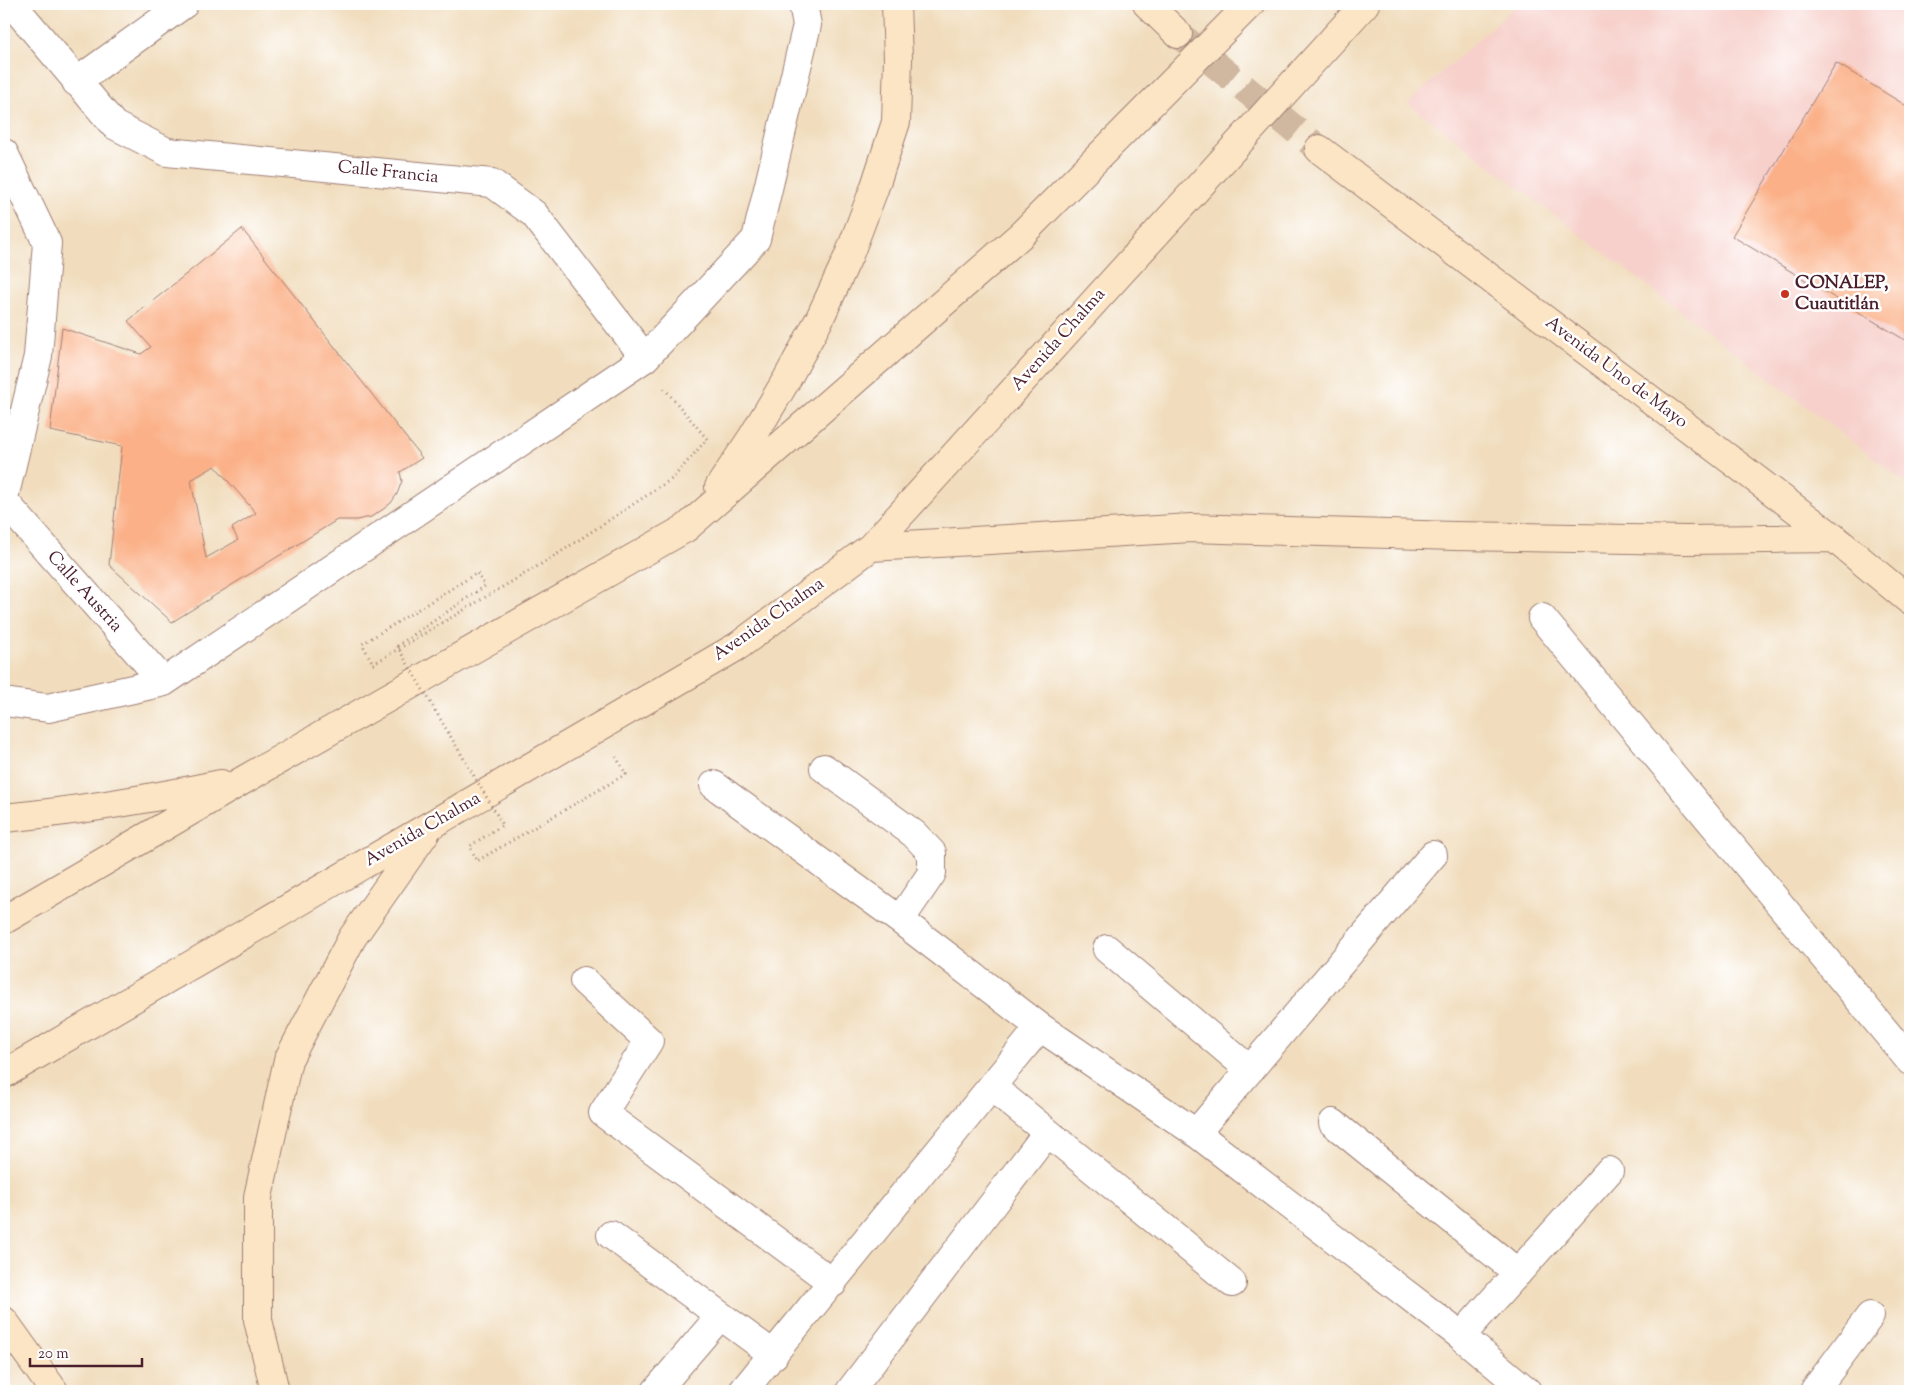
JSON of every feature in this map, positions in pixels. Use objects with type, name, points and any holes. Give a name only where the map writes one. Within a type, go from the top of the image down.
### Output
[{"type":"main road","points":[[686,528],[715,492],[737,460],[787,379],[819,320],[849,255],[874,189],[896,122],[898,59],[896,4]]},
{"type":"main road","points":[[1147,4],[1178,34]]},
{"type":"main road","points":[[4,920],[247,778],[686,528],[1022,234],[1250,4]]},
{"type":"main road","name":"Avenida Chalma","points":[[4,1074],[738,646],[871,547],[1365,4]]},
{"type":"main road","name":"Avenida Uno de Mayo","points":[[1319,149],[1834,538],[1910,601]]},
{"type":"main road","points":[[871,547],[1191,528],[1455,536],[1647,539],[1834,538]]},
{"type":"main road","points":[[4,818],[67,812],[148,799],[247,778]]},
{"type":"main road","points":[[275,1391],[258,1320],[258,1196],[288,1060],[352,938],[431,825]]},
{"type":"main road","points":[[4,1322],[54,1391]]},
{"type":"street","name":"Calle Francia","points":[[12,4],[114,125],[168,152],[492,183],[534,214],[645,358]]},
{"type":"street","points":[[76,82],[184,4]]},
{"type":"street","points":[[4,702],[48,708],[164,682],[645,358],[756,238],[807,26],[803,4]]},
{"type":"street","points":[[4,154],[47,243],[38,356],[4,500]]},
{"type":"street","name":"Calle Austria","points":[[4,500],[164,682]]},
{"type":"street","points":[[1542,618],[1910,1061]]},
{"type":"street","points":[[824,768],[914,834],[932,854],[932,873],[900,920]]},
{"type":"street","points":[[714,785],[900,920],[1040,1027],[1196,1134],[1461,1336],[1527,1391]]},
{"type":"street","points":[[1196,1134],[1433,855]]},
{"type":"street","points":[[1107,949],[1250,1070]]},
{"type":"street","points":[[584,981],[649,1042],[603,1113],[833,1283]]},
{"type":"street","points":[[743,1391],[1040,1027]]},
{"type":"street","points":[[992,1087],[1232,1283]]},
{"type":"street","points":[[1333,1123],[1518,1273]]},
{"type":"street","points":[[850,1391],[1047,1133]]},
{"type":"street","points":[[1461,1336],[1609,1171]]},
{"type":"street","points":[[611,1235],[774,1355]]},
{"type":"street","points":[[656,1391],[720,1316]]},
{"type":"street","points":[[1814,1391],[1870,1316]]},
{"type":"path","points":[[373,664],[553,557],[673,478],[706,439],[655,377],[645,358]]},
{"type":"path","points":[[362,644],[477,573],[485,586],[397,646],[503,825],[470,846],[477,861],[626,774]]},
{"type":"shaded area","name":"CONALEP, Cuautitlán","points":[[1517,4],[1910,4],[1910,486],[1408,103]]},
{"type":"building","points":[[1836,63],[1910,108],[1910,330],[1905,340],[1732,236]]},
{"type":"building","points":[[242,229],[422,458],[400,472],[402,481],[397,494],[391,503],[382,510],[371,517],[356,520],[337,520],[172,622],[109,565],[122,446],[50,431],[62,328],[141,354],[151,347],[128,321]],"holes":[[[215,466],[256,513],[232,528],[238,540],[206,558],[191,480]]]},
{"type":"tunnel","points":[[1178,34],[1319,149]]},
{"type":"place","name":"CONALEP, Cuautitlán","points":[[1785,294]]}]
